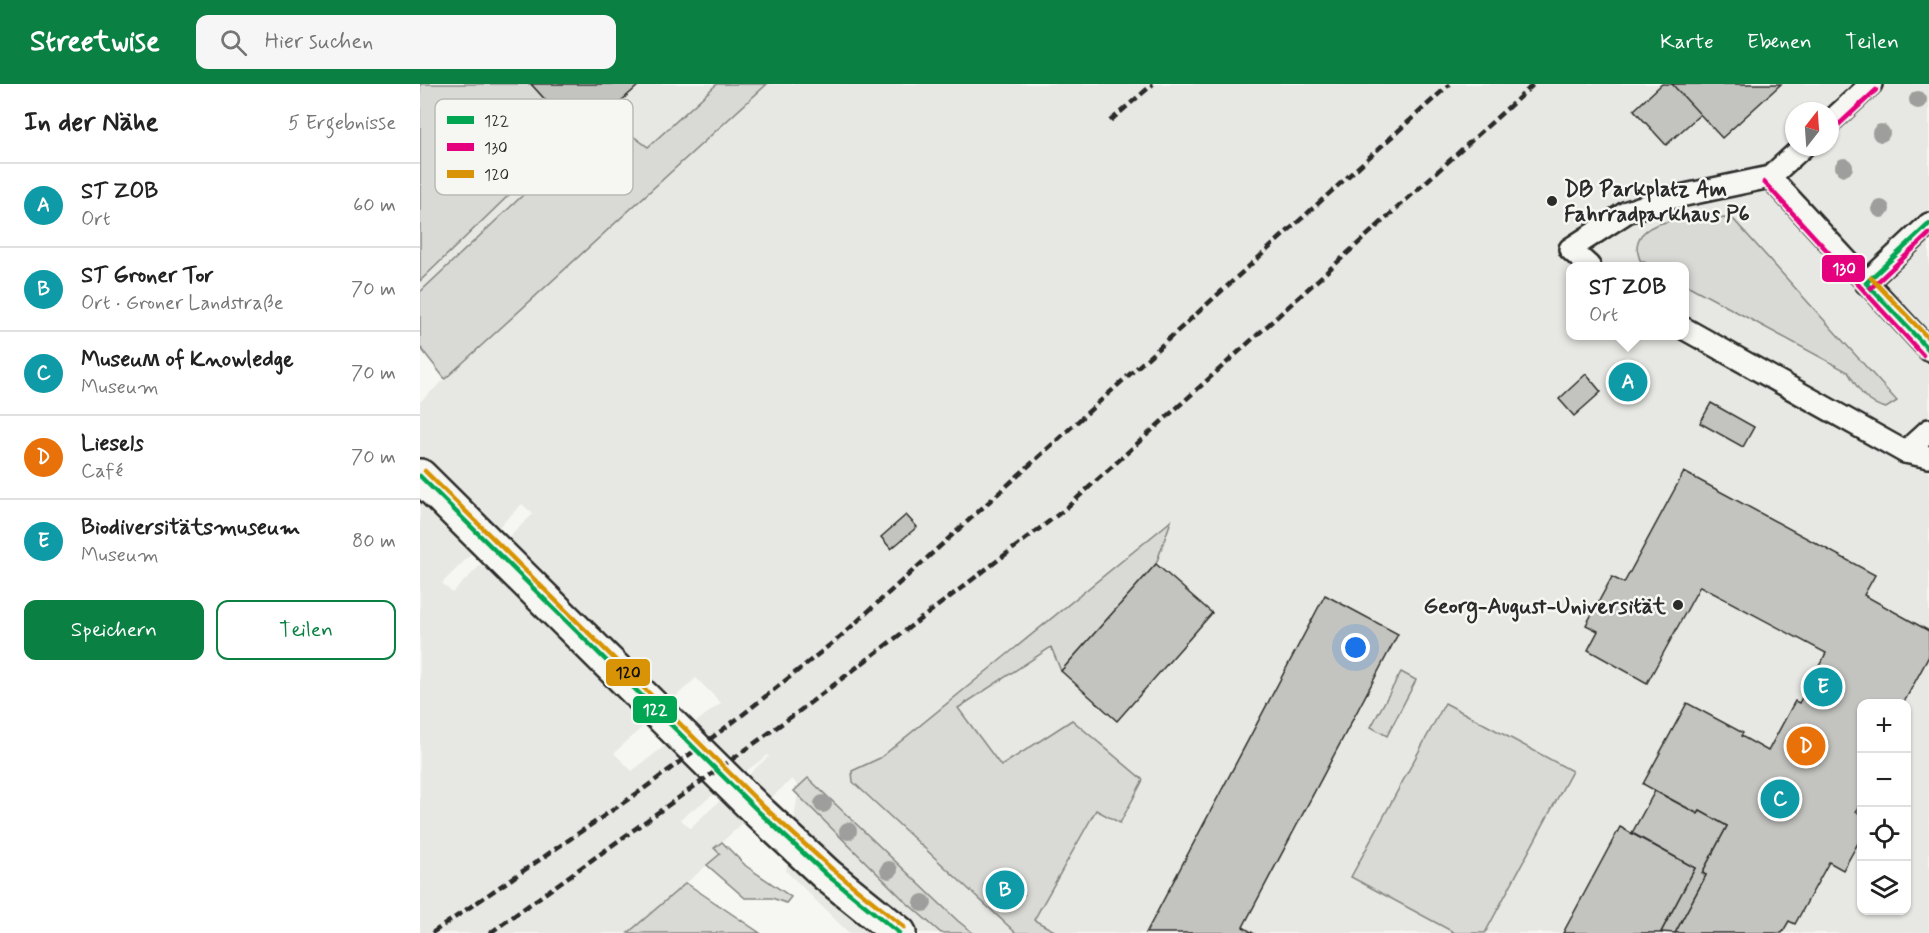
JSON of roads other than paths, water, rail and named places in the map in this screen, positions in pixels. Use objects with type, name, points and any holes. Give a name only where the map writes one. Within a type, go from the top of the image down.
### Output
[{"type":"main road","points":[[420,476],[760,813],[827,875],[898,933]]},
{"type":"lane","points":[[1839,114],[1872,84]]},
{"type":"lane","points":[[1584,262],[1570,249],[1627,212],[1666,199],[1770,177],[1793,156]]},
{"type":"lane","points":[[1770,177],[1929,350]]},
{"type":"lane","points":[[1866,283],[1929,224]]},
{"type":"lane","points":[[1689,331],[1905,452],[1929,458]]},
{"type":"lane","points":[[1905,452],[1929,430]]},
{"type":"railway","points":[[1110,121],[1153,84]]},
{"type":"railway","points":[[432,933],[642,790],[741,716],[841,636],[1450,84]]},
{"type":"railway","points":[[490,933],[798,712],[1064,510],[1534,84]]},
{"type":"place","name":"DB Parkplatz Am Fahrradparkhaus P6","points":[[1552,201]]},
{"type":"place","name":"ST ZOB","points":[[1628,382]]},
{"type":"place","name":"Georg-August-Universität","points":[[1678,605]]},
{"type":"place","name":"Biodiversitätsmuseum","points":[[1823,687]]},
{"type":"place","name":"Liesels","points":[[1806,746]]},
{"type":"place","name":"Museuʍ of Knowledge","points":[[1780,799]]},
{"type":"place","name":"ST Groner Tor","points":[[1005,890]]}]
